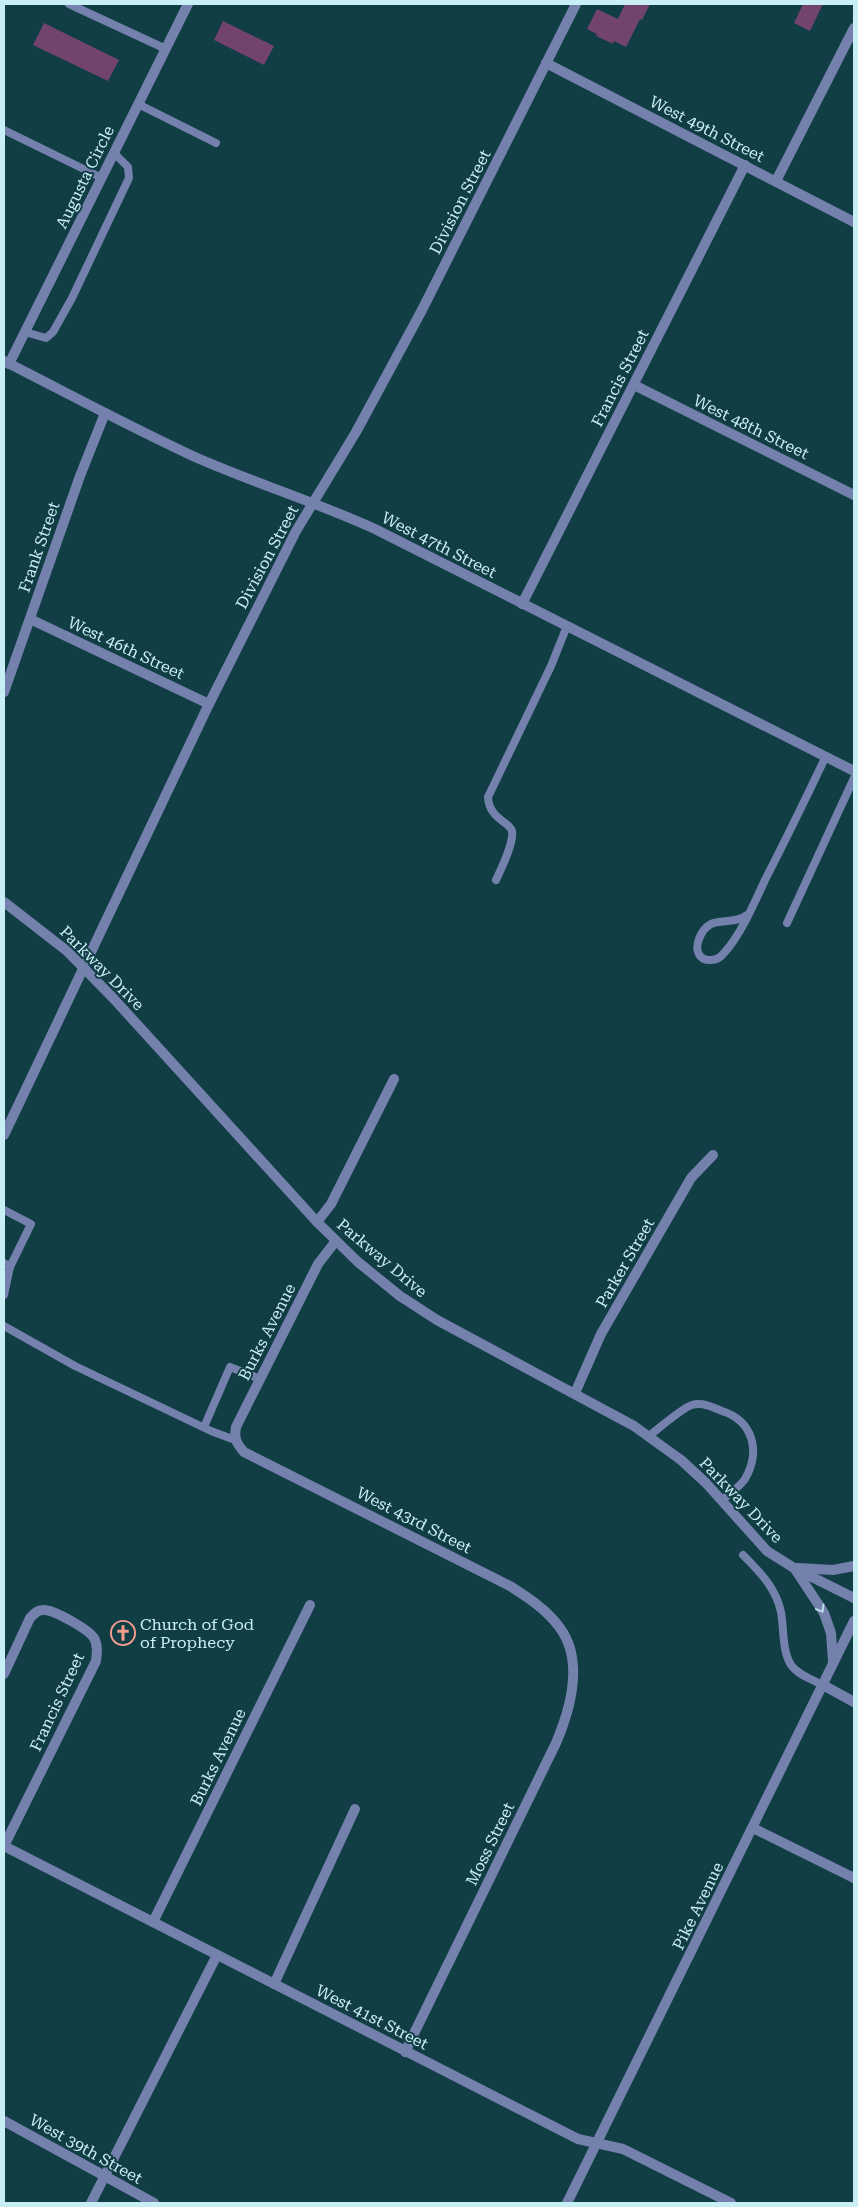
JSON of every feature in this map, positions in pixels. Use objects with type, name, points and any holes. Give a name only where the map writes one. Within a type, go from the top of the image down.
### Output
[{"type":"street","name":"Augusta Circle","points":[[6,363],[25,332],[188,4]]},
{"type":"street","name":"Division Street","points":[[4,1134],[209,704],[296,531],[356,432],[422,310],[576,4]]},
{"type":"street","points":[[776,182],[854,28]]},
{"type":"street","name":"West 49th Street","points":[[546,63],[854,222]]},
{"type":"street","name":"Francis Street","points":[[522,604],[745,165]]},
{"type":"street","name":"West 47th Street","points":[[6,363],[196,458],[313,502],[375,529],[854,771]]},
{"type":"street","name":"West 48th Street","points":[[634,385],[854,495]]},
{"type":"street","name":"Frank Street","points":[[4,692],[80,476],[105,413]]},
{"type":"street","name":"West 46th Street","points":[[30,619],[209,704]]},
{"type":"street","name":"Parkway Drive","points":[[4,902],[31,921],[84,968],[335,1242],[400,1296],[437,1320],[575,1393],[649,1436],[681,1460],[723,1500],[767,1551],[794,1568],[854,1598]]},
{"type":"street","points":[[317,1222],[331,1204],[394,1080]]},
{"type":"street","name":"Parker Street","points":[[575,1393],[601,1334],[691,1178],[713,1155]]},
{"type":"street","name":"Burks Avenue","points":[[236,1440],[236,1427],[260,1379],[318,1264],[335,1242]]},
{"type":"street","name":"West 43rd Street","points":[[236,1440],[244,1452],[510,1586],[532,1600],[550,1617],[561,1629],[568,1642]]},
{"type":"street","name":"Parkway Drive","points":[[794,1568],[833,1570],[854,1566]]},
{"type":"street","name":"Parkway Drive","points":[[794,1568],[824,1613],[832,1633],[833,1662]]},
{"type":"street","name":"Burks Avenue","points":[[153,1922],[310,1605]]},
{"type":"street","name":"Francis Street","points":[[4,1674],[30,1618],[37,1611],[46,1609],[80,1626],[95,1640],[97,1648],[96,1661],[4,1846]]},
{"type":"street","name":"Pike Avenue","points":[[568,2203],[854,1621]]},
{"type":"street","name":"Moss Street","points":[[405,2052],[563,1727],[568,1711],[572,1682],[572,1665],[568,1642]]},
{"type":"street","points":[[823,1686],[854,1702]]},
{"type":"street","points":[[274,1984],[355,1809]]},
{"type":"street","points":[[753,1828],[854,1878]]},
{"type":"street","name":"West 41st Street","points":[[4,1846],[578,2139],[623,2149],[731,2203]]},
{"type":"street","points":[[91,2203],[217,1954]]},
{"type":"street","name":"West 39th Street","points":[[4,2121],[104,2178],[154,2203]]},
{"type":"lane","points":[[70,4],[166,49]]},
{"type":"lane","points":[[138,104],[216,143]]},
{"type":"lane","points":[[4,130],[102,178]]},
{"type":"lane","points":[[25,332],[46,338],[54,332],[72,298],[129,178],[128,167],[114,153]]},
{"type":"lane","points":[[496,880],[507,852],[512,832],[510,827],[494,815],[488,797],[540,692],[567,626]]},
{"type":"lane","points":[[747,915],[736,920],[711,923],[705,929],[697,944],[697,952],[701,958],[717,959],[723,954],[747,915],[826,756]]},
{"type":"lane","points":[[787,923],[854,778]]},
{"type":"lane","points":[[4,1210],[31,1224],[7,1265],[4,1295]]},
{"type":"lane","points":[[4,1326],[75,1366],[204,1427],[236,1440]]},
{"type":"lane","points":[[204,1427],[230,1367],[260,1379]]},
{"type":"lane","points":[[649,1436],[692,1405],[705,1405],[727,1412],[741,1422],[751,1433],[753,1447],[751,1465],[744,1480],[723,1500]]},
{"type":"lane","points":[[743,1556],[762,1574],[775,1596],[780,1610],[785,1645],[791,1666],[823,1686]]},
{"type":"building","points":[[625,4],[650,4],[626,47],[614,41],[613,44],[596,36],[597,34],[587,29],[597,9],[618,19]]},
{"type":"building","points":[[803,4],[823,4],[810,31],[794,23]]},
{"type":"building","points":[[223,21],[274,46],[264,65],[214,40]]},
{"type":"building","points":[[44,23],[119,60],[108,81],[33,45]]},
{"type":"place","name":"Church of God of Prophecy","points":[[123,1633]]}]
